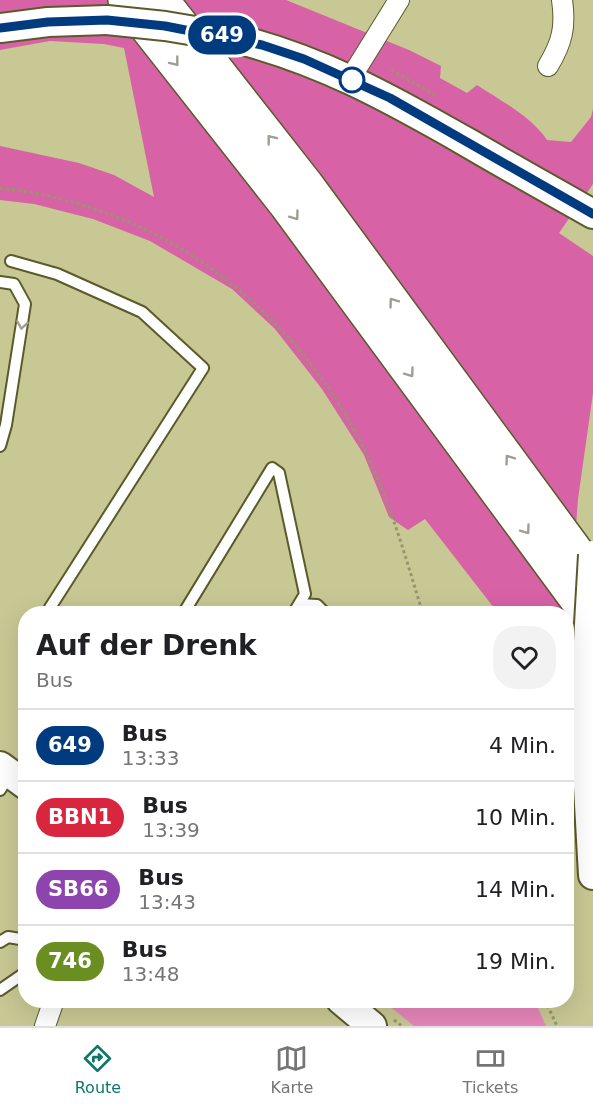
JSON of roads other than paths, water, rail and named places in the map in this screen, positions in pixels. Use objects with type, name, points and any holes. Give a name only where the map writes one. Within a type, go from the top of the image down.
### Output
[{"type":"highway","points":[[162,0],[307,185],[593,574]]},
{"type":"highway","points":[[116,10],[286,205],[593,622]]},
{"type":"main road","points":[[0,28],[116,10],[165,26],[262,45],[304,59],[390,98],[593,214]]},
{"type":"main road","points":[[593,555],[586,676],[586,750],[593,874]]},
{"type":"main road","points":[[351,1008],[372,1026]]},
{"type":"street","points":[[350,79],[399,0]]},
{"type":"street","points":[[548,66],[556,53],[564,29],[562,0]]},
{"type":"street","points":[[45,1026],[51,1008]]},
{"type":"lane","points":[[11,261],[57,274],[142,312],[202,368],[51,606]]},
{"type":"lane","points":[[0,282],[14,284],[26,304],[6,425],[0,446]]},
{"type":"lane","points":[[188,606],[272,468],[279,473],[305,594],[299,606]]},
{"type":"lane","points":[[0,942],[8,937],[18,939]]},
{"type":"lane","points":[[0,990],[18,978]]}]
